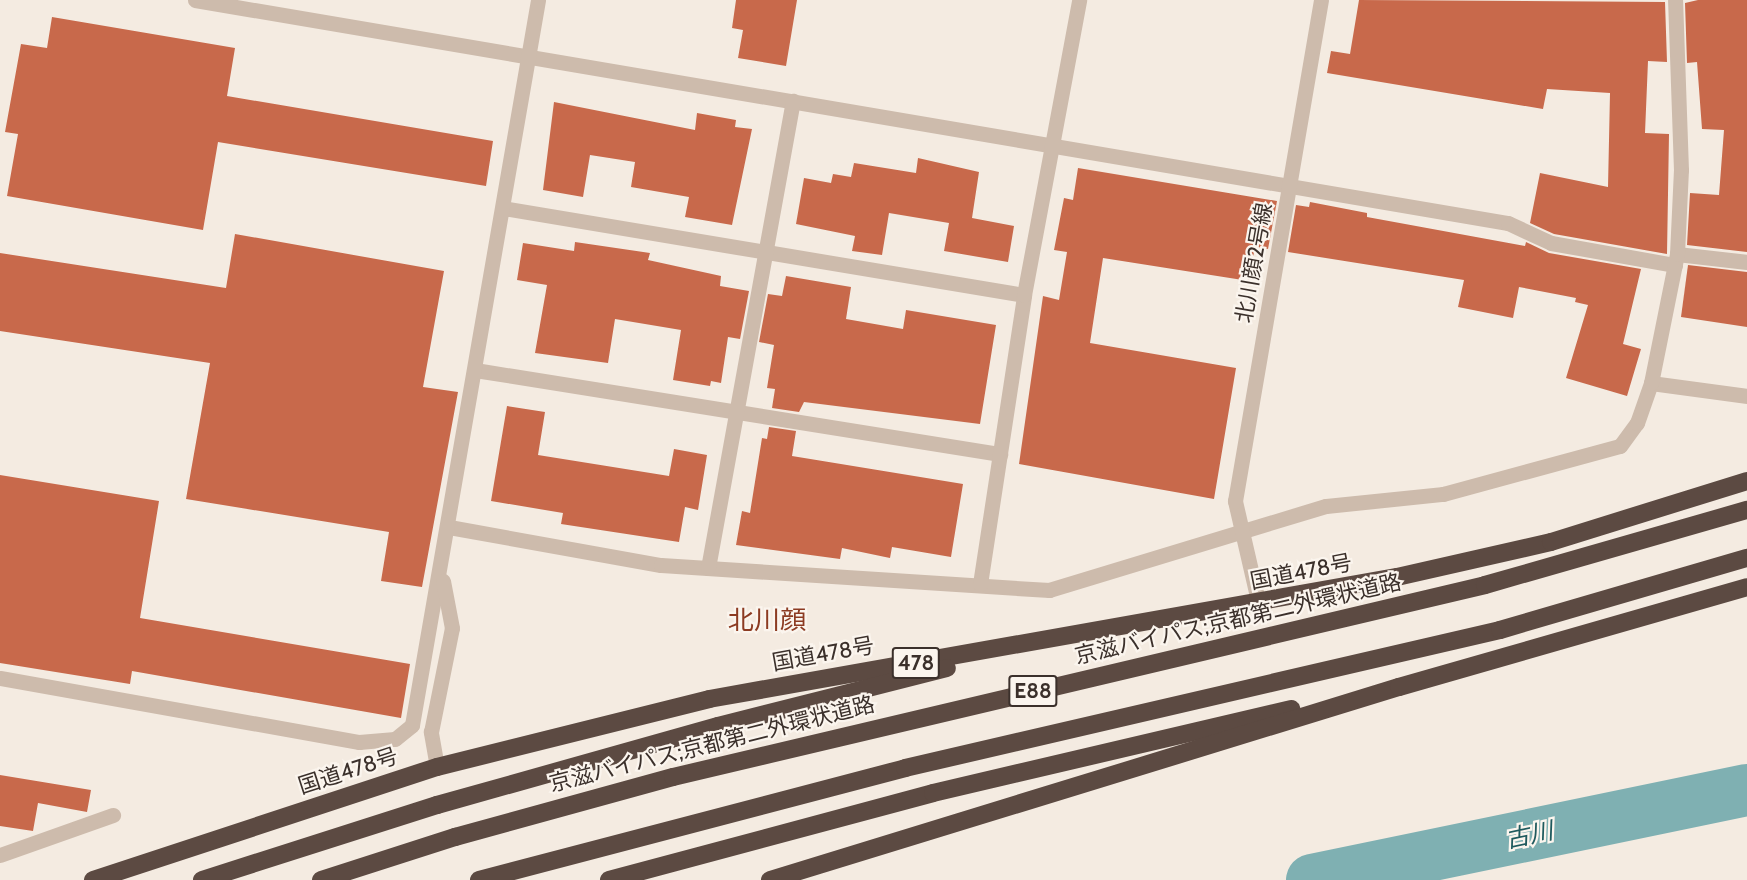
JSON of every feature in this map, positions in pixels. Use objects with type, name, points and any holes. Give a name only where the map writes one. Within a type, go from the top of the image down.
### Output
[{"type":"highway","name":"国道478号","points":[[93,880],[437,767],[710,699],[1258,605],[1551,542],[1747,481]]},
{"type":"highway","name":"京滋バイパス;京都第二外環状道路","points":[[321,880],[455,837],[673,777],[1485,585],[1747,510]]},
{"type":"highway","name":"E88","points":[[478,880],[894,771],[1500,630],[1747,558]]},
{"type":"highway","points":[[770,880],[1399,687],[1747,587]]},
{"type":"highway","points":[[202,880],[405,814],[718,726],[1070,638]]},
{"type":"highway","points":[[609,880],[762,836],[1168,735],[1399,687]]},
{"type":"street","points":[[195,0],[1508,223],[1551,243],[1676,259],[1747,262]]},
{"type":"street","points":[[0,678],[359,742],[395,739],[412,725],[449,527],[538,0]]},
{"type":"street","points":[[980,584],[1024,295],[1078,0]]},
{"type":"street","name":"北川顔2号線","points":[[1258,605],[1246,533],[1235,501],[1321,0]]},
{"type":"street","points":[[449,527],[661,565],[1049,590],[1246,533],[1326,506],[1443,494],[1620,446],[1637,423],[1652,382],[1676,259],[1681,170],[1675,0]]},
{"type":"street","points":[[708,568],[793,101]]},
{"type":"street","points":[[503,208],[1024,295]]},
{"type":"street","points":[[476,370],[999,454]]},
{"type":"street","points":[[1652,382],[1747,396]]},
{"type":"street","points":[[437,767],[431,732],[452,628],[441,572]]},
{"type":"street","points":[[0,855],[113,815]]},
{"type":"building","points":[[736,0],[797,0],[786,66],[738,58],[743,30],[732,28]]},
{"type":"building","points":[[1359,0],[1665,2],[1667,62],[1648,61],[1645,133],[1669,134],[1667,254],[1554,234],[1530,223],[1540,173],[1608,187],[1610,93],[1547,89],[1543,109],[1327,73],[1331,51],[1350,54]]},
{"type":"building","points":[[1698,0],[1747,0],[1747,252],[1687,245],[1690,193],[1719,195],[1724,130],[1702,129],[1697,62],[1687,63],[1685,3]]},
{"type":"building","points":[[52,17],[235,48],[227,96],[493,141],[486,186],[218,142],[203,230],[7,196],[18,134],[5,132],[21,44],[47,48]]},
{"type":"building","points":[[554,102],[695,130],[697,113],[736,120],[735,127],[752,129],[732,225],[685,217],[689,197],[631,187],[635,162],[590,155],[583,197],[543,190]]},
{"type":"building","points":[[918,158],[979,172],[972,218],[1014,226],[1008,262],[944,251],[949,223],[889,213],[882,255],[852,251],[855,236],[796,224],[804,178],[831,183],[833,174],[851,177],[854,163],[916,173]]},
{"type":"building","points":[[1078,168],[1277,201],[1268,249],[1258,247],[1254,252],[1249,281],[1103,258],[1090,343],[1236,368],[1214,499],[1019,464],[1043,296],[1059,300],[1067,252],[1054,250],[1064,198],[1073,200]]},
{"type":"building","points":[[1310,202],[1367,213],[1367,217],[1525,246],[1526,242],[1549,253],[1641,269],[1623,344],[1641,349],[1627,396],[1566,378],[1588,305],[1575,302],[1576,298],[1519,287],[1513,318],[1458,307],[1464,280],[1288,252],[1296,205],[1309,207]]},
{"type":"building","points":[[235,234],[444,271],[423,387],[458,392],[422,587],[381,581],[389,532],[186,499],[210,363],[0,331],[0,253],[226,288]]},
{"type":"building","points":[[575,242],[650,253],[648,260],[721,276],[720,286],[749,291],[740,339],[728,337],[721,383],[711,381],[710,386],[673,380],[681,330],[615,319],[608,363],[535,353],[547,285],[517,280],[523,243],[574,251]]},
{"type":"building","points":[[1688,265],[1747,272],[1747,327],[1681,317]]},
{"type":"building","points":[[786,276],[851,287],[846,319],[903,329],[906,310],[996,325],[980,424],[804,402],[799,412],[772,408],[775,389],[767,388],[774,345],[759,342],[768,294],[782,296]]},
{"type":"building","points":[[507,406],[545,412],[538,455],[669,476],[674,449],[707,455],[698,510],[685,507],[679,542],[561,524],[563,513],[491,501]]},
{"type":"building","points":[[769,427],[796,431],[792,456],[963,484],[951,557],[892,547],[890,558],[842,548],[840,559],[736,545],[742,511],[750,513],[762,438],[767,439]]},
{"type":"building","points":[[0,475],[159,501],[140,618],[410,664],[401,718],[132,671],[130,684],[0,663]]},
{"type":"building","points":[[0,775],[91,790],[87,812],[38,803],[33,831],[0,826]]},
{"type":"waterway","name":"古川","points":[[1312,880],[1747,790]]},
{"type":"district","name":"北川顔","points":[[767,621]]}]
